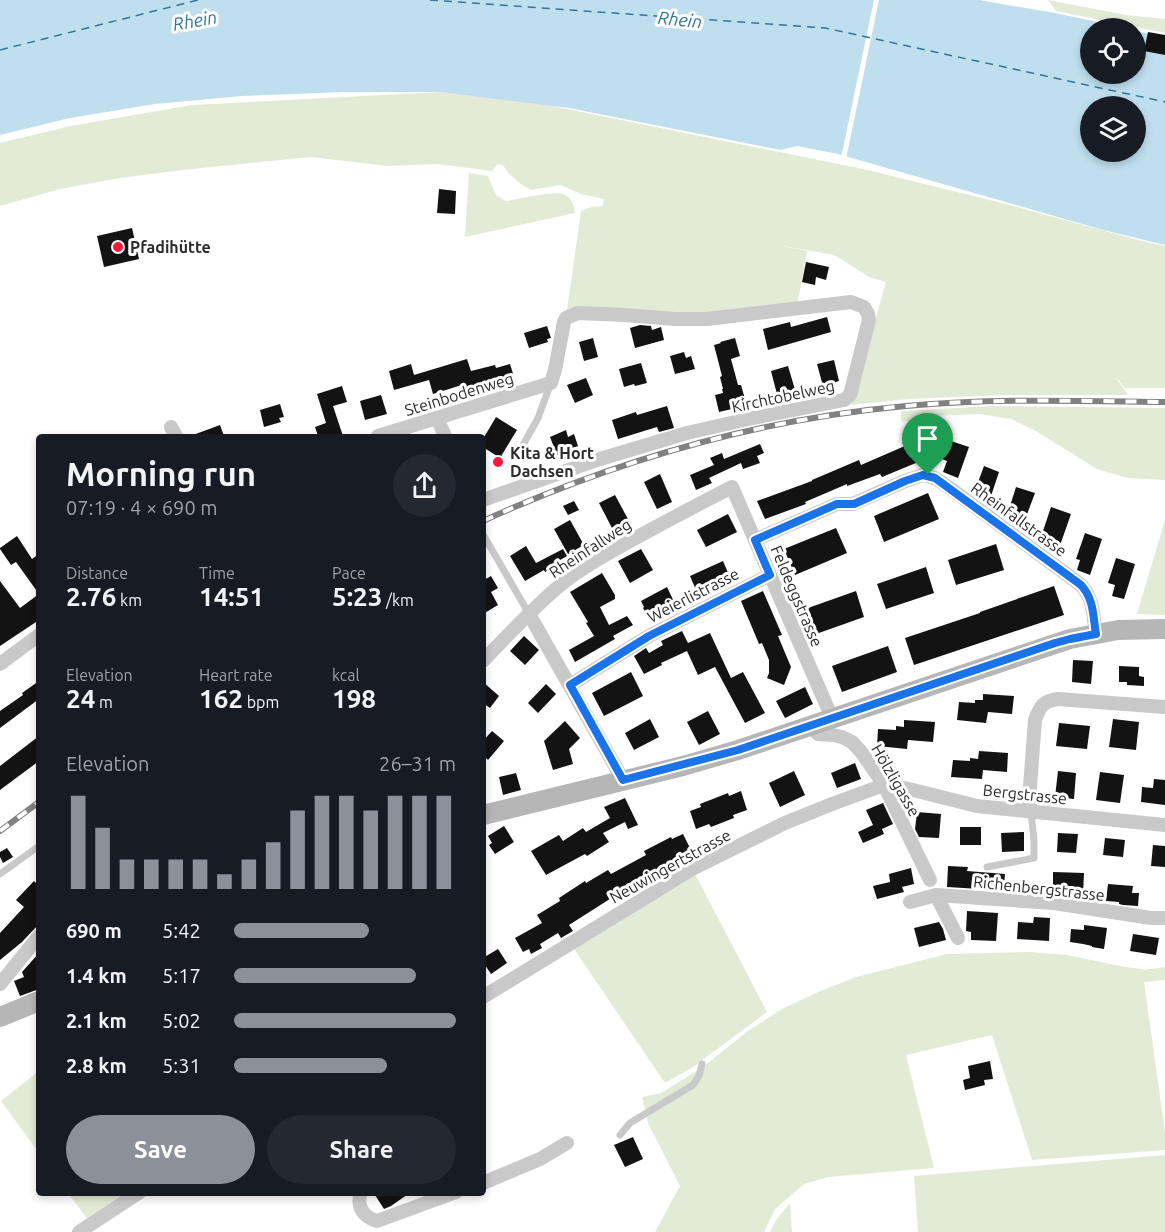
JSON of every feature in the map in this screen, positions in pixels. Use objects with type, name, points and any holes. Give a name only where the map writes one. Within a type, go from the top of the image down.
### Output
[{"type":"street","name":"Kirchtobelweg","points":[[486,499],[600,459],[687,433],[844,400],[850,395],[869,320],[868,314],[864,307],[851,302],[707,319],[578,314],[566,318],[562,327],[551,383]]},
{"type":"street","name":"Steinbodenweg","points":[[385,434],[551,383]]},
{"type":"street","points":[[437,418],[444,434]]},
{"type":"street","name":"Rheinfallstrasse","points":[[755,540],[837,504],[854,504],[916,477],[928,475],[951,489],[1081,585],[1091,598],[1096,634]]},
{"type":"street","name":"Feldeggstrasse","points":[[732,488],[832,718]]},
{"type":"street","name":"Rheinfallweg","points":[[486,658],[558,586],[608,553],[665,521],[732,488]]},
{"type":"street","name":"Weierlistrasse","points":[[570,685],[649,636],[770,575]]},
{"type":"street","points":[[529,614],[623,780]]},
{"type":"street","points":[[486,814],[738,750],[1055,643],[1118,630],[1165,629]]},
{"type":"street","points":[[0,664],[36,637]]},
{"type":"street","points":[[1031,812],[1029,800],[1035,720],[1039,709],[1048,701],[1058,699],[1165,707]]},
{"type":"street","name":"Hölzligasse","points":[[810,726],[818,734],[839,736],[852,742],[862,753],[884,785],[930,880]]},
{"type":"street","name":"Bergstrasse","points":[[884,785],[978,806],[1165,825]]},
{"type":"street","name":"Neuwingertstrasse","points":[[486,995],[692,869],[785,823],[884,785]]},
{"type":"street","points":[[936,895],[958,938]]},
{"type":"street","name":"Richenbergstrasse","points":[[910,902],[936,895],[1054,903],[1151,918],[1165,918]]},
{"type":"street","points":[[0,984],[36,940]]},
{"type":"street","points":[[0,1017],[36,1002]]},
{"type":"street","points":[[486,1181],[540,1159],[567,1143]]},
{"type":"street","points":[[79,1232],[134,1196]]},
{"type":"street","points":[[360,1196],[360,1207],[365,1215],[377,1221],[445,1196]]},
{"type":"lane","points":[[523,445],[538,418],[551,383]]},
{"type":"lane","points":[[486,539],[529,614]]},
{"type":"lane","points":[[987,867],[1034,858],[1031,812]]},
{"type":"lane","points":[[0,874],[36,848]]},
{"type":"lane","points":[[620,1135],[630,1123],[693,1085],[699,1076],[702,1064]]},
{"type":"green space","points":[[1048,0],[1126,15],[1165,19],[1165,33],[1146,29],[1146,18],[1091,18],[1056,11]]},
{"type":"green space","points":[[440,92],[533,102],[863,169],[1165,246],[1165,388],[1125,388],[1115,376],[1128,395],[1006,395],[909,399],[851,405],[886,282],[869,277],[834,255],[777,245],[807,251],[797,306],[708,316],[567,310],[581,211],[603,206],[604,199],[581,194],[560,185],[531,190],[508,173],[503,165],[497,164],[492,171],[437,164],[387,166],[311,157],[120,178],[60,189],[0,206],[0,143],[71,126],[192,105]]},
{"type":"green space","points":[[469,173],[488,176],[496,195],[506,201],[544,194],[566,195],[575,213],[465,237]]},
{"type":"green space","points":[[992,406],[1165,408],[1165,480],[1127,478],[1097,469],[1036,431],[1011,419],[980,414],[936,416],[901,422],[901,411]]},
{"type":"green space","points":[[1165,520],[1165,615],[1137,614]]},
{"type":"green space","points":[[694,872],[767,1012],[693,1067],[665,1083],[572,946]]},
{"type":"green space","points":[[1030,952],[1067,955],[1143,970],[1165,967],[1165,980],[1144,982],[1165,1132],[1165,1150],[1032,1160],[992,1035],[906,1055],[934,1168],[828,1177],[804,1184],[775,1209],[764,1232],[655,1232],[680,1186],[648,1123],[642,1097],[661,1093],[703,1067],[748,1031],[782,1009],[856,977],[947,954]]},
{"type":"green space","points":[[36,1073],[36,1149],[1,1101]]},
{"type":"green space","points":[[1165,1155],[1165,1232],[918,1232],[914,1176]]},
{"type":"green space","points":[[70,1196],[129,1196],[89,1221]]},
{"type":"green space","points":[[790,1203],[792,1232],[770,1232],[776,1220]]},
{"type":"water","name":"Rhein","points":[[0,0],[979,0],[1080,18],[1080,84],[1146,84],[1146,33],[1165,41],[1165,245],[1103,230],[838,154],[797,146],[781,150],[569,108],[440,92],[344,92],[242,96],[155,104],[70,118],[0,135]]},
{"type":"pier","points":[[874,0],[879,0],[846,159],[841,158]]},
{"type":"building","points":[[1148,32],[1165,35],[1165,55],[1146,51]]},
{"type":"building","points":[[439,189],[456,191],[455,214],[437,213]]},
{"type":"building","name":"Pfadihütte","points":[[132,228],[139,259],[104,267],[97,236]]},
{"type":"building","points":[[806,262],[829,267],[826,280],[816,277],[815,285],[802,282]]},
{"type":"building","points":[[827,317],[831,332],[768,350],[763,329],[790,322],[791,327]]},
{"type":"building","points":[[640,325],[651,326],[652,330],[661,327],[664,340],[635,348],[630,328]]},
{"type":"building","points":[[547,326],[551,338],[547,339],[548,342],[529,348],[524,333]]},
{"type":"building","points":[[593,338],[598,357],[584,361],[579,342]]},
{"type":"building","points":[[735,338],[740,356],[731,359],[738,385],[741,385],[745,399],[735,402],[736,408],[719,412],[715,395],[723,393],[723,389],[714,345]]},
{"type":"building","points":[[684,352],[686,358],[691,356],[695,369],[675,374],[670,356]]},
{"type":"building","points":[[467,359],[471,371],[510,364],[516,383],[497,389],[495,383],[467,391],[465,384],[433,394],[429,380],[394,390],[389,371],[411,364],[414,375]]},
{"type":"building","points":[[834,360],[839,381],[823,386],[817,364]]},
{"type":"building","points":[[641,363],[647,383],[624,387],[619,369]]},
{"type":"building","points":[[788,366],[796,393],[778,398],[771,371]]},
{"type":"building","points":[[586,378],[593,395],[575,403],[567,385]]},
{"type":"building","points":[[342,386],[347,402],[333,406],[342,434],[317,434],[315,427],[326,423],[317,394]]},
{"type":"building","points":[[381,395],[387,414],[365,420],[360,401]]},
{"type":"building","points":[[280,404],[284,417],[279,418],[281,422],[264,427],[260,410]]},
{"type":"building","points":[[667,406],[674,428],[659,432],[657,427],[618,439],[612,420],[636,412],[637,415]]},
{"type":"building","points":[[496,417],[517,430],[500,458],[486,449],[486,434]]},
{"type":"building","points":[[220,425],[223,434],[196,434]]},
{"type":"building","points":[[566,430],[568,437],[574,434],[578,446],[557,455],[550,437]]},
{"type":"building","points":[[921,439],[928,458],[882,477],[880,474],[847,486],[847,484],[805,502],[806,504],[765,519],[757,501],[812,481],[859,460],[861,465]]},
{"type":"building","points":[[948,440],[969,447],[958,478],[943,472],[947,461],[942,459]]},
{"type":"building","points":[[760,444],[764,453],[757,456],[760,463],[743,469],[741,463],[709,478],[712,483],[696,490],[690,475],[714,465],[710,458],[722,453],[724,459]]},
{"type":"building","points":[[984,466],[999,472],[991,496],[980,492],[982,487],[977,485]]},
{"type":"building","points":[[660,474],[672,502],[657,509],[644,482]]},
{"type":"building","points":[[1016,487],[1035,493],[1023,525],[1010,520],[1014,508],[1010,506]]},
{"type":"building","points":[[928,493],[939,519],[884,542],[874,516]]},
{"type":"building","points":[[615,495],[629,521],[613,530],[599,503]]},
{"type":"building","points":[[574,501],[579,510],[568,515],[563,506]]},
{"type":"building","points":[[1051,507],[1071,514],[1057,554],[1046,545],[1049,537],[1042,534]]},
{"type":"building","points":[[728,514],[737,532],[706,547],[697,530]]},
{"type":"building","points":[[570,520],[584,545],[568,554],[554,529]]},
{"type":"building","points":[[836,528],[847,553],[795,575],[784,549]]},
{"type":"building","points":[[1085,533],[1102,539],[1090,575],[1077,570],[1080,560],[1076,559]]},
{"type":"building","points":[[17,536],[32,559],[36,556],[36,590],[16,562],[11,565],[0,548]]},
{"type":"building","points":[[996,544],[1004,570],[956,585],[948,560]]},
{"type":"building","points":[[526,546],[536,563],[563,549],[567,556],[555,563],[557,566],[545,572],[544,570],[525,581],[510,556]]},
{"type":"building","points":[[641,549],[653,570],[630,583],[618,561]]},
{"type":"building","points":[[1116,558],[1135,564],[1124,599],[1112,596],[1115,585],[1108,583]]},
{"type":"building","points":[[723,561],[732,582],[699,597],[690,576]]},
{"type":"building","points":[[926,567],[934,593],[886,609],[877,584]]},
{"type":"building","points":[[602,573],[615,595],[615,599],[600,607],[609,625],[627,616],[633,625],[613,636],[615,639],[575,662],[569,650],[594,636],[570,592]]},
{"type":"building","points":[[491,576],[498,588],[491,592],[498,605],[486,612],[486,579]]},
{"type":"building","points":[[0,581],[20,608],[36,596],[36,622],[0,646]]},
{"type":"building","points":[[1054,586],[1064,615],[914,665],[905,638]]},
{"type":"building","points":[[667,587],[676,606],[650,619],[641,601]]},
{"type":"building","points":[[763,591],[782,635],[778,636],[791,667],[784,685],[767,678],[769,660],[762,643],[759,644],[741,601]]},
{"type":"building","points":[[856,591],[864,617],[816,634],[808,608]]},
{"type":"building","points":[[682,631],[688,643],[710,633],[731,678],[743,672],[765,713],[745,723],[715,667],[698,675],[687,651],[644,674],[634,656],[646,648],[649,653],[663,645],[661,641]]},
{"type":"building","points":[[524,636],[539,650],[525,665],[510,651]]},
{"type":"building","points":[[888,646],[897,672],[842,692],[832,666]]},
{"type":"building","points":[[1073,660],[1093,661],[1091,684],[1072,682]]},
{"type":"building","points":[[1119,666],[1139,667],[1139,676],[1144,677],[1144,686],[1119,682]]},
{"type":"building","points":[[631,672],[643,696],[604,716],[592,693]]},
{"type":"building","points":[[36,683],[36,701],[0,728],[0,711],[23,695],[22,693]]},
{"type":"building","points":[[546,684],[556,694],[538,713],[528,703]]},
{"type":"building","points":[[486,685],[499,696],[490,708],[486,705]]},
{"type":"building","points":[[805,687],[813,704],[785,718],[776,701]]},
{"type":"building","points":[[983,694],[1014,696],[1012,714],[988,712],[986,723],[957,720],[959,702],[975,703],[975,700],[983,700]]},
{"type":"building","points":[[708,711],[720,734],[699,745],[687,722]]},
{"type":"building","points":[[650,719],[659,737],[634,750],[625,733]]},
{"type":"building","points":[[1113,719],[1139,722],[1136,750],[1109,747]]},
{"type":"building","points":[[904,720],[935,722],[933,742],[908,740],[907,749],[877,746],[878,729],[896,730],[896,726],[904,727]]},
{"type":"building","points":[[565,721],[580,738],[569,749],[573,764],[553,770],[544,741]]},
{"type":"building","points":[[1059,723],[1090,726],[1087,749],[1056,746]]},
{"type":"building","points":[[492,731],[504,741],[488,760],[486,758],[486,738]]},
{"type":"building","points":[[36,738],[36,763],[0,790],[0,766]]},
{"type":"building","points":[[979,751],[1008,753],[1007,772],[983,770],[982,779],[951,777],[953,760],[978,759]]},
{"type":"building","points":[[855,763],[861,779],[837,788],[831,773]]},
{"type":"building","points":[[794,771],[805,795],[780,807],[769,783]]},
{"type":"building","points":[[1058,771],[1076,773],[1074,799],[1055,797]]},
{"type":"building","points":[[1100,772],[1124,775],[1120,803],[1096,800]]},
{"type":"building","points":[[516,773],[521,790],[503,795],[499,777]]},
{"type":"building","points":[[1154,779],[1165,780],[1165,805],[1141,802],[1142,787],[1153,788]]},
{"type":"building","points":[[741,791],[747,810],[711,827],[709,824],[696,829],[690,811],[701,807],[700,804],[728,793],[729,796]]},
{"type":"building","points":[[625,798],[638,825],[628,829],[625,822],[603,833],[609,842],[587,856],[585,854],[546,875],[531,851],[559,835],[563,841],[583,828],[586,832],[610,818],[604,807]]},
{"type":"building","points":[[883,803],[893,824],[882,829],[884,834],[863,843],[858,832],[873,825],[866,810]]},
{"type":"building","points":[[917,812],[941,814],[939,838],[919,837],[915,829]]},
{"type":"building","points":[[504,826],[514,842],[495,854],[489,845],[492,843],[488,836]]},
{"type":"building","points":[[960,827],[981,827],[981,845],[960,845]]},
{"type":"building","points":[[1024,832],[1024,851],[1002,852],[1001,833]]},
{"type":"building","points":[[1058,833],[1078,834],[1076,853],[1057,852]]},
{"type":"building","points":[[683,834],[691,850],[680,856],[682,860],[633,883],[635,886],[569,925],[573,931],[561,938],[558,933],[540,944],[542,948],[531,954],[529,949],[523,952],[515,938],[542,923],[537,915],[560,901],[559,898],[585,881],[586,883],[608,870],[611,874],[646,855],[644,851],[671,837],[672,839]]},
{"type":"building","points":[[1105,838],[1125,840],[1123,857],[1103,855]]},
{"type":"building","points":[[1153,845],[1165,846],[1165,867],[1151,866]]},
{"type":"building","points":[[7,848],[13,857],[3,863],[0,852]]},
{"type":"building","points":[[948,866],[968,867],[967,871],[1005,874],[1004,886],[997,885],[996,890],[947,887]]},
{"type":"building","points":[[911,868],[914,884],[902,887],[904,892],[877,899],[873,886],[890,882],[889,874]]},
{"type":"building","points":[[1053,872],[1084,873],[1083,895],[1053,894]]},
{"type":"building","points":[[34,881],[36,883],[36,927],[0,960],[0,933],[24,907],[16,900]]},
{"type":"building","points":[[1108,884],[1133,886],[1132,893],[1139,893],[1138,906],[1106,901]]},
{"type":"building","points":[[967,911],[998,913],[996,941],[971,940],[971,932],[966,931]]},
{"type":"building","points":[[1034,917],[1050,918],[1049,941],[1017,939],[1018,922],[1033,923]]},
{"type":"building","points":[[939,922],[946,940],[919,947],[914,928]]},
{"type":"building","points":[[1084,925],[1107,928],[1104,949],[1070,942],[1071,929],[1084,930]]},
{"type":"building","points":[[1133,934],[1159,938],[1156,955],[1130,951]]},
{"type":"building","points":[[498,949],[507,963],[491,974],[486,966],[486,956]]},
{"type":"building","points":[[36,956],[36,990],[20,996],[14,981],[24,977],[22,972]]},
{"type":"building","points":[[990,1061],[993,1079],[984,1080],[985,1085],[965,1090],[963,1080],[970,1078],[968,1066]]},
{"type":"building","points":[[633,1137],[643,1159],[625,1167],[614,1145]]},
{"type":"building","points":[[376,1196],[405,1196],[391,1206],[384,1209]]},
{"type":"ferry route","points":[[0,50],[198,0]]},
{"type":"ferry route","points":[[430,0],[825,28],[1165,102]]},
{"type":"railway","points":[[486,520],[585,479],[637,461],[690,445],[797,421],[851,412],[938,403],[1165,402]]},
{"type":"railway","points":[[0,831],[36,804]]},
{"type":"place","name":"Pfadihütte","points":[[118,247]]},
{"type":"place","name":"Kita & Hort Dachsen","points":[[498,462]]},
{"type":"route","points":[[928,475],[951,489],[1081,585],[1091,598],[1096,634],[1055,643],[738,750],[623,780],[570,685],[649,636],[770,575],[755,540],[765,534],[837,504],[854,504],[905,481],[928,475]]}]
